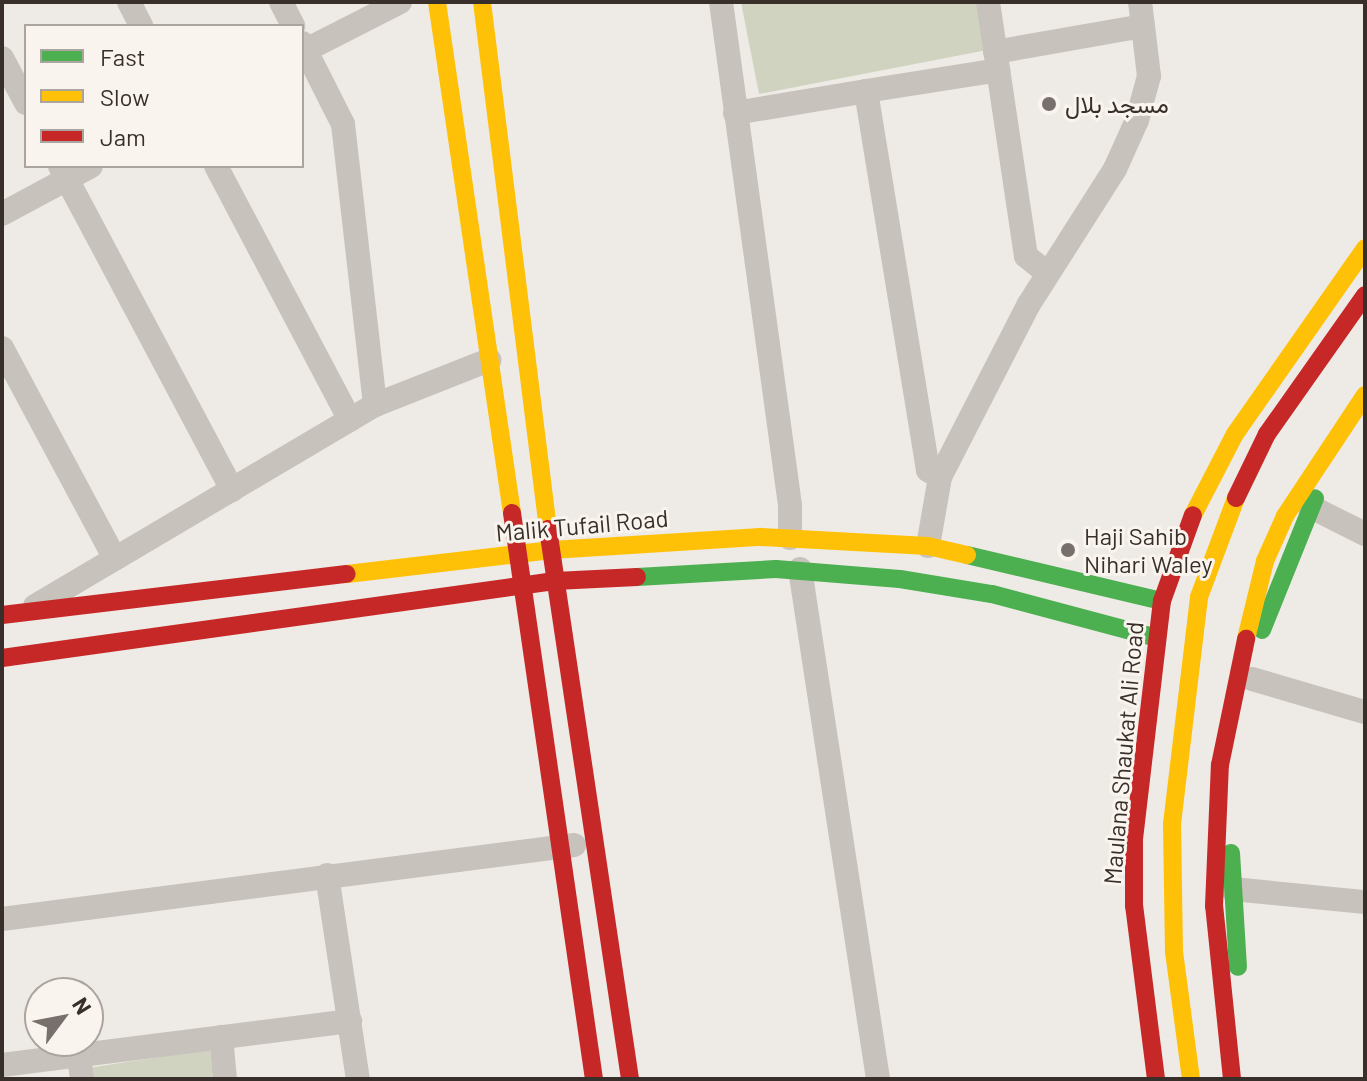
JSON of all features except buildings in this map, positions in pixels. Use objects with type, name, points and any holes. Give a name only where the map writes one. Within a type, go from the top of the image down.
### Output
[{"type":"street","points":[[129,2],[140,24]]},
{"type":"street","points":[[281,2],[292,24]]},
{"type":"street","points":[[304,48],[400,2]]},
{"type":"street","points":[[437,2],[594,1079]]},
{"type":"street","points":[[482,2],[555,581],[597,843],[630,1079]]},
{"type":"street","points":[[721,2],[790,505],[790,538]]},
{"type":"street","points":[[988,2],[1026,256],[1048,274]]},
{"type":"street","points":[[928,546],[940,477],[1048,274],[1115,169],[1137,120],[1149,76],[1140,2]]},
{"type":"street","points":[[735,113],[866,91],[1143,26]]},
{"type":"street","points":[[304,50],[346,139],[375,405]]},
{"type":"street","points":[[2,58],[24,99]]},
{"type":"street","points":[[866,91],[928,470],[940,477]]},
{"type":"street","points":[[217,168],[350,420]]},
{"type":"street","points":[[2,214],[63,172],[232,490]]},
{"type":"street","name":"Maulana Shaukat Ali Road","points":[[1156,1079],[1134,906],[1134,839],[1154,637],[1162,601],[1199,499],[1235,434],[1365,248]]},
{"type":"street","points":[[1191,1079],[1174,951],[1172,824],[1189,645],[1199,597],[1216,541],[1267,434],[1365,295]]},
{"type":"street","points":[[2,348],[115,559]]},
{"type":"street","points":[[28,611],[375,405],[489,360]]},
{"type":"street","points":[[1232,1079],[1214,906],[1220,765],[1229,706],[1265,561],[1285,516],[1365,395]]},
{"type":"street","points":[[1250,1079],[1232,889],[1238,759],[1261,632],[1309,506],[1365,417]]},
{"type":"street","points":[[1309,506],[1365,534]]},
{"type":"street","name":"Malik Tufail Road","points":[[2,615],[552,550],[790,538],[928,546],[1162,601]]},
{"type":"street","points":[[800,569],[878,1079]]},
{"type":"street","points":[[2,658],[555,581],[800,569],[992,594],[1154,637]]},
{"type":"street","points":[[1252,679],[1365,712]]},
{"type":"street","points":[[2,919],[327,875],[597,843]]},
{"type":"street","points":[[327,875],[358,1079]]},
{"type":"street","points":[[1232,889],[1365,902]]},
{"type":"street","points":[[1147,1016],[1180,1062],[1195,1067],[1218,1056],[1243,1016]]},
{"type":"street","points":[[2,1065],[80,1067],[221,1037],[350,1021]]},
{"type":"street","points":[[221,1037],[225,1079]]},
{"type":"green space","points":[[741,2],[978,2],[987,50],[759,94]]},
{"type":"green space","points":[[210,1049],[213,1079],[90,1079],[88,1068]]},
{"type":"traffic: fast","points":[[1262,630],[1315,498]]},
{"type":"traffic: fast","points":[[967,555],[1162,601]]},
{"type":"traffic: fast","points":[[637,577],[776,569],[900,579],[992,594],[1154,637]]},
{"type":"traffic: fast","points":[[1231,853],[1238,967]]},
{"type":"traffic: slow","points":[[437,2],[512,513]]},
{"type":"traffic: slow","points":[[482,2],[548,529]]},
{"type":"traffic: slow","points":[[1193,515],[1235,434],[1365,248]]},
{"type":"traffic: slow","points":[[1246,639],[1265,561],[1285,516],[1365,395]]},
{"type":"traffic: slow","points":[[1191,1079],[1174,951],[1172,824],[1199,597],[1236,498]]},
{"type":"traffic: slow","points":[[347,574],[552,550],[761,537],[928,546],[967,555]]},
{"type":"traffic: jam","points":[[1236,498],[1267,434],[1365,295]]},
{"type":"traffic: jam","points":[[512,513],[594,1079]]},
{"type":"traffic: jam","points":[[1156,1079],[1134,906],[1134,839],[1162,601],[1193,515]]},
{"type":"traffic: jam","points":[[548,529],[630,1079]]},
{"type":"traffic: jam","points":[[2,615],[347,574]]},
{"type":"traffic: jam","points":[[2,658],[555,581],[637,577]]},
{"type":"traffic: jam","points":[[1232,1079],[1214,906],[1220,765],[1246,639]]},
{"type":"place","name":"مسجد بلال","points":[[1049,104]]},
{"type":"place","name":"Haji Sahib Nihari Waley","points":[[1068,550]]}]
